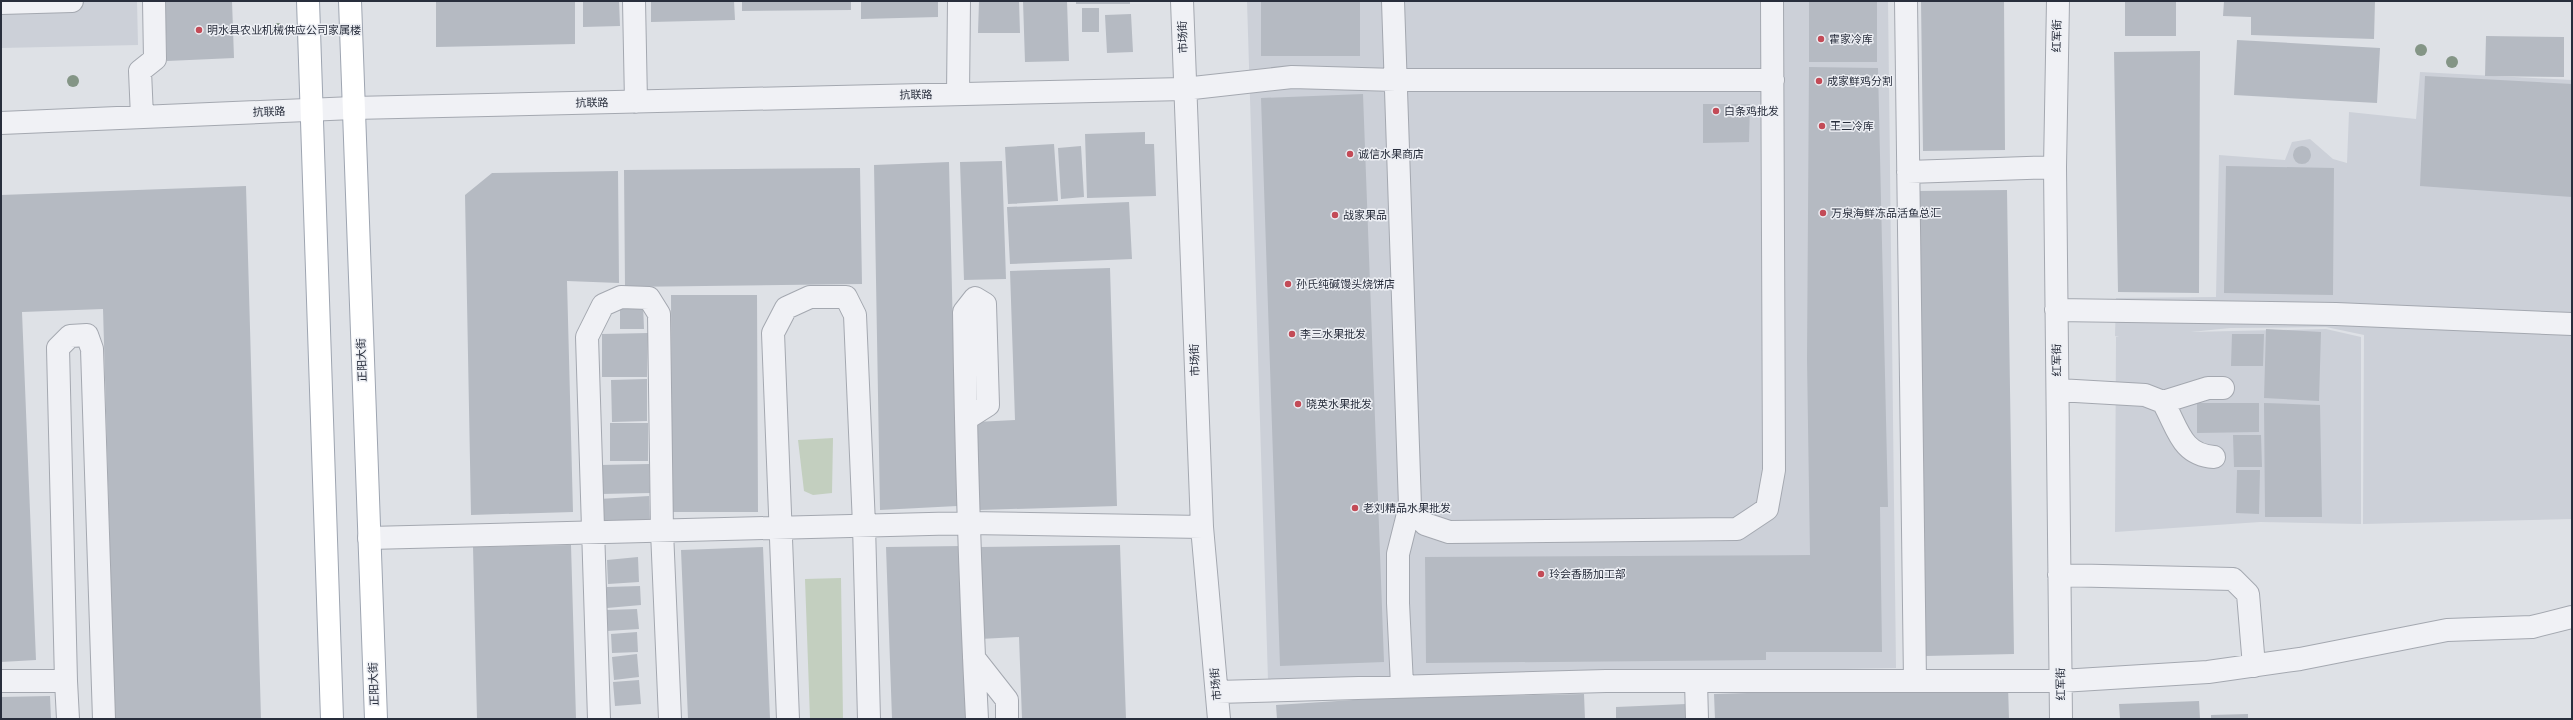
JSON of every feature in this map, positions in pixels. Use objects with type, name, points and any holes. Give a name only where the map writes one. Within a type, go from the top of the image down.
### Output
[{"type":"main road","points":[[308,1],[332,719]]},
{"type":"main road","name":"正阳大街","points":[[350,1],[376,719]]},
{"type":"street","points":[[1,3],[72,1]]},
{"type":"street","points":[[142,117],[140,71],[156,59],[154,1]]},
{"type":"street","points":[[634,1],[636,102]]},
{"type":"street","points":[[958,94],[959,1]]},
{"type":"street","name":"市场街","points":[[1182,1],[1184,89],[1202,527],[1219,719]]},
{"type":"street","points":[[1393,1],[1410,506],[1398,554],[1398,603],[1402,685]]},
{"type":"street","points":[[1410,506],[1425,524],[1449,532],[1737,529],[1768,509],[1774,470],[1772,1]]},
{"type":"street","points":[[1906,1],[1915,681]]},
{"type":"street","name":"红军街","points":[[2058,1],[2055,167],[2061,719]]},
{"type":"street","name":"抗联路","points":[[1,123],[353,108],[1184,89],[1292,77],[1396,80],[1773,80]]},
{"type":"street","points":[[1908,172],[2055,167]]},
{"type":"street","points":[[599,719],[587,337],[603,305],[621,297],[649,298],[659,314],[662,531],[670,719]]},
{"type":"street","points":[[788,719],[773,333],[786,308],[810,297],[846,297],[854,315],[864,525],[869,719]]},
{"type":"street","points":[[2056,310],[2336,314],[2572,324]]},
{"type":"street","points":[[68,719],[58,348],[70,336],[87,335],[92,349],[104,719]]},
{"type":"street","points":[[2058,390],[2145,395],[2163,402],[2208,388],[2223,388]]},
{"type":"street","points":[[2163,402],[2185,446],[2199,456],[2214,457]]},
{"type":"street","points":[[966,419],[968,523],[977,719]]},
{"type":"street","points":[[369,538],[968,523],[1202,527]]},
{"type":"street","points":[[2059,575],[2233,579],[2248,594],[2254,666]]},
{"type":"street","points":[[1217,692],[1402,685],[1696,681],[2061,681],[2208,672],[2300,659],[2447,630],[2532,627],[2572,616]]},
{"type":"street","points":[[974,658],[1007,700],[1007,719]]},
{"type":"street","points":[[1,681],[66,680]]},
{"type":"street","points":[[1696,681],[1697,719]]},
{"type":"shaded area","points":[[1,1],[137,1],[138,45],[1,48]]},
{"type":"shaded area","points":[[1247,1],[1888,1],[1896,668],[1268,680]]},
{"type":"shaded area","points":[[2420,72],[2572,80],[2572,519],[2363,524],[2364,335],[2326,327],[2230,328],[2191,332],[2326,329],[2361,337],[2361,524],[2260,522],[2115,532],[2116,337],[2119,337],[2115,336],[2116,298],[2216,297],[2219,155],[2285,160],[2292,142],[2310,139],[2333,159],[2347,163],[2349,112],[2416,119]]},
{"type":"green space","points":[[833,438],[832,493],[813,495],[804,491],[798,440]]},
{"type":"green space","points":[[841,578],[843,719],[810,719],[805,579]]},
{"type":"building","name":"明水县农业机械供应公司家属楼","points":[[165,1],[232,1],[234,58],[167,61]]},
{"type":"building","points":[[436,1],[575,1],[575,44],[436,47]]},
{"type":"building","points":[[583,1],[619,1],[620,26],[583,27]]},
{"type":"building","points":[[651,1],[734,1],[735,20],[651,22]]},
{"type":"building","points":[[742,1],[851,1],[851,10],[742,11]]},
{"type":"building","points":[[861,1],[938,1],[938,17],[861,19]]},
{"type":"building","points":[[979,1],[1019,1],[1020,33],[978,33]]},
{"type":"building","points":[[1023,1],[1067,1],[1069,61],[1025,62]]},
{"type":"building","points":[[1076,1],[1130,1],[1130,4],[1076,4]]},
{"type":"building","points":[[1261,1],[1360,1],[1360,56],[1261,56]]},
{"type":"building","points":[[1809,1],[1877,1],[1877,62],[1809,62]]},
{"type":"building","points":[[1921,1],[2004,1],[2005,150],[1923,151]]},
{"type":"building","points":[[2125,1],[2176,1],[2176,36],[2125,36]]},
{"type":"building","points":[[2224,1],[2375,1],[2374,39],[2251,35],[2251,17],[2223,16]]},
{"type":"building","points":[[1082,8],[1099,8],[1099,32],[1082,32]]},
{"type":"building","points":[[1131,14],[1133,52],[1107,53],[1105,15]]},
{"type":"building","points":[[2486,36],[2564,37],[2564,77],[2485,76]]},
{"type":"building","points":[[2237,40],[2380,48],[2377,103],[2234,95]]},
{"type":"building","points":[[2200,51],[2199,293],[2118,292],[2114,52]]},
{"type":"building","points":[[1809,67],[1878,68],[1888,507],[1880,507],[1882,652],[1766,652],[1766,660],[1426,663],[1425,557],[1810,555],[1807,359]]},
{"type":"building","points":[[2425,76],[2572,84],[2572,197],[2420,186]]},
{"type":"building","points":[[1363,94],[1384,662],[1280,666],[1261,98]]},
{"type":"building","points":[[1703,104],[1750,104],[1749,142],[1703,143]]},
{"type":"building","points":[[1145,132],[1145,144],[1154,144],[1156,196],[1087,198],[1085,134]]},
{"type":"building","points":[[1054,144],[1058,201],[1008,204],[1005,147]]},
{"type":"building","points":[[1081,146],[1084,197],[1061,199],[1058,148]]},
{"type":"building","points":[[2302,146],[2308,149],[2311,155],[2308,161],[2302,164],[2296,161],[2293,155],[2296,149]]},
{"type":"building","points":[[1002,161],[1006,279],[964,280],[960,162]]},
{"type":"building","points":[[949,162],[957,506],[880,510],[874,165]]},
{"type":"building","points":[[2226,166],[2334,168],[2333,295],[2224,293]]},
{"type":"building","points":[[860,168],[862,284],[625,287],[624,170]]},
{"type":"building","points":[[618,171],[619,283],[567,281],[573,512],[471,515],[465,195],[492,173]]},
{"type":"building","points":[[246,186],[261,719],[115,719],[103,309],[22,312],[36,660],[1,662],[1,195]]},
{"type":"building","points":[[2007,190],[2014,654],[1925,656],[1918,191]]},
{"type":"building","points":[[1129,202],[1132,259],[1010,264],[1007,207]]},
{"type":"building","points":[[1110,268],[1117,506],[979,510],[976,422],[1015,420],[1010,271]]},
{"type":"building","points":[[671,295],[757,295],[758,512],[672,512]]},
{"type":"building","points":[[643,304],[644,329],[620,329],[620,305]]},
{"type":"building","points":[[2266,329],[2321,332],[2319,401],[2264,398]]},
{"type":"building","points":[[648,333],[647,377],[602,377],[602,334]]},
{"type":"building","points":[[2232,334],[2264,334],[2263,366],[2231,366]]},
{"type":"building","points":[[647,379],[647,421],[612,422],[611,380]]},
{"type":"building","points":[[2197,403],[2259,403],[2259,432],[2197,433]]},
{"type":"building","points":[[2264,403],[2320,405],[2322,517],[2265,517]]},
{"type":"building","points":[[610,423],[648,423],[648,461],[610,461]]},
{"type":"building","points":[[2233,435],[2261,435],[2262,467],[2234,467]]},
{"type":"building","points":[[649,464],[650,493],[601,494],[600,465]]},
{"type":"building","points":[[2237,470],[2260,470],[2259,514],[2236,513]]},
{"type":"building","points":[[649,496],[650,524],[600,526],[599,499]]},
{"type":"building","points":[[571,545],[576,719],[477,719],[473,547]]},
{"type":"building","points":[[1120,545],[1126,719],[1022,719],[1019,637],[980,639],[980,547]]},
{"type":"building","points":[[962,546],[968,719],[892,719],[886,547]]},
{"type":"building","points":[[763,547],[770,719],[688,719],[681,550]]},
{"type":"building","points":[[638,557],[639,582],[608,584],[607,560]]},
{"type":"building","points":[[640,586],[641,605],[607,608],[607,587]]},
{"type":"building","points":[[637,609],[639,629],[607,631],[607,610]]},
{"type":"building","points":[[637,632],[638,652],[612,653],[611,634]]},
{"type":"building","points":[[637,654],[639,677],[614,680],[612,657]]},
{"type":"building","points":[[639,680],[641,704],[615,706],[613,682]]},
{"type":"building","points":[[2008,685],[2009,719],[1715,719],[1714,694]]},
{"type":"building","points":[[1584,694],[1585,719],[1277,719],[1276,705],[1384,698]]},
{"type":"building","points":[[50,696],[51,719],[1,719],[1,697]]},
{"type":"building","points":[[2199,701],[2200,719],[2120,719],[2119,704]]},
{"type":"building","points":[[1686,704],[1687,719],[1616,719],[1616,707]]},
{"type":"building","points":[[2248,714],[2248,719],[2211,719],[2211,715]]},
{"type":"place","name":"明水县农业机械供应公司家属楼","points":[[199,30]]},
{"type":"place","name":"霍家冷库","points":[[1821,39]]},
{"type":"place","name":"成家鲜鸡分割","points":[[1819,81]]},
{"type":"place","name":"白条鸡批发","points":[[1716,111]]},
{"type":"place","name":"王二冷库","points":[[1822,126]]},
{"type":"place","name":"诚信水果商店","points":[[1350,154]]},
{"type":"place","name":"万泉海鲜冻品活鱼总汇","points":[[1823,213]]},
{"type":"place","name":"战家果品","points":[[1335,215]]},
{"type":"place","name":"孙氏纯碱馒头烧饼店","points":[[1288,284]]},
{"type":"place","name":"李三水果批发","points":[[1292,334]]},
{"type":"place","name":"晓英水果批发","points":[[1298,404]]},
{"type":"place","name":"老刘精品水果批发","points":[[1355,508]]},
{"type":"place","name":"玲会香肠加工部","points":[[1541,574]]}]
